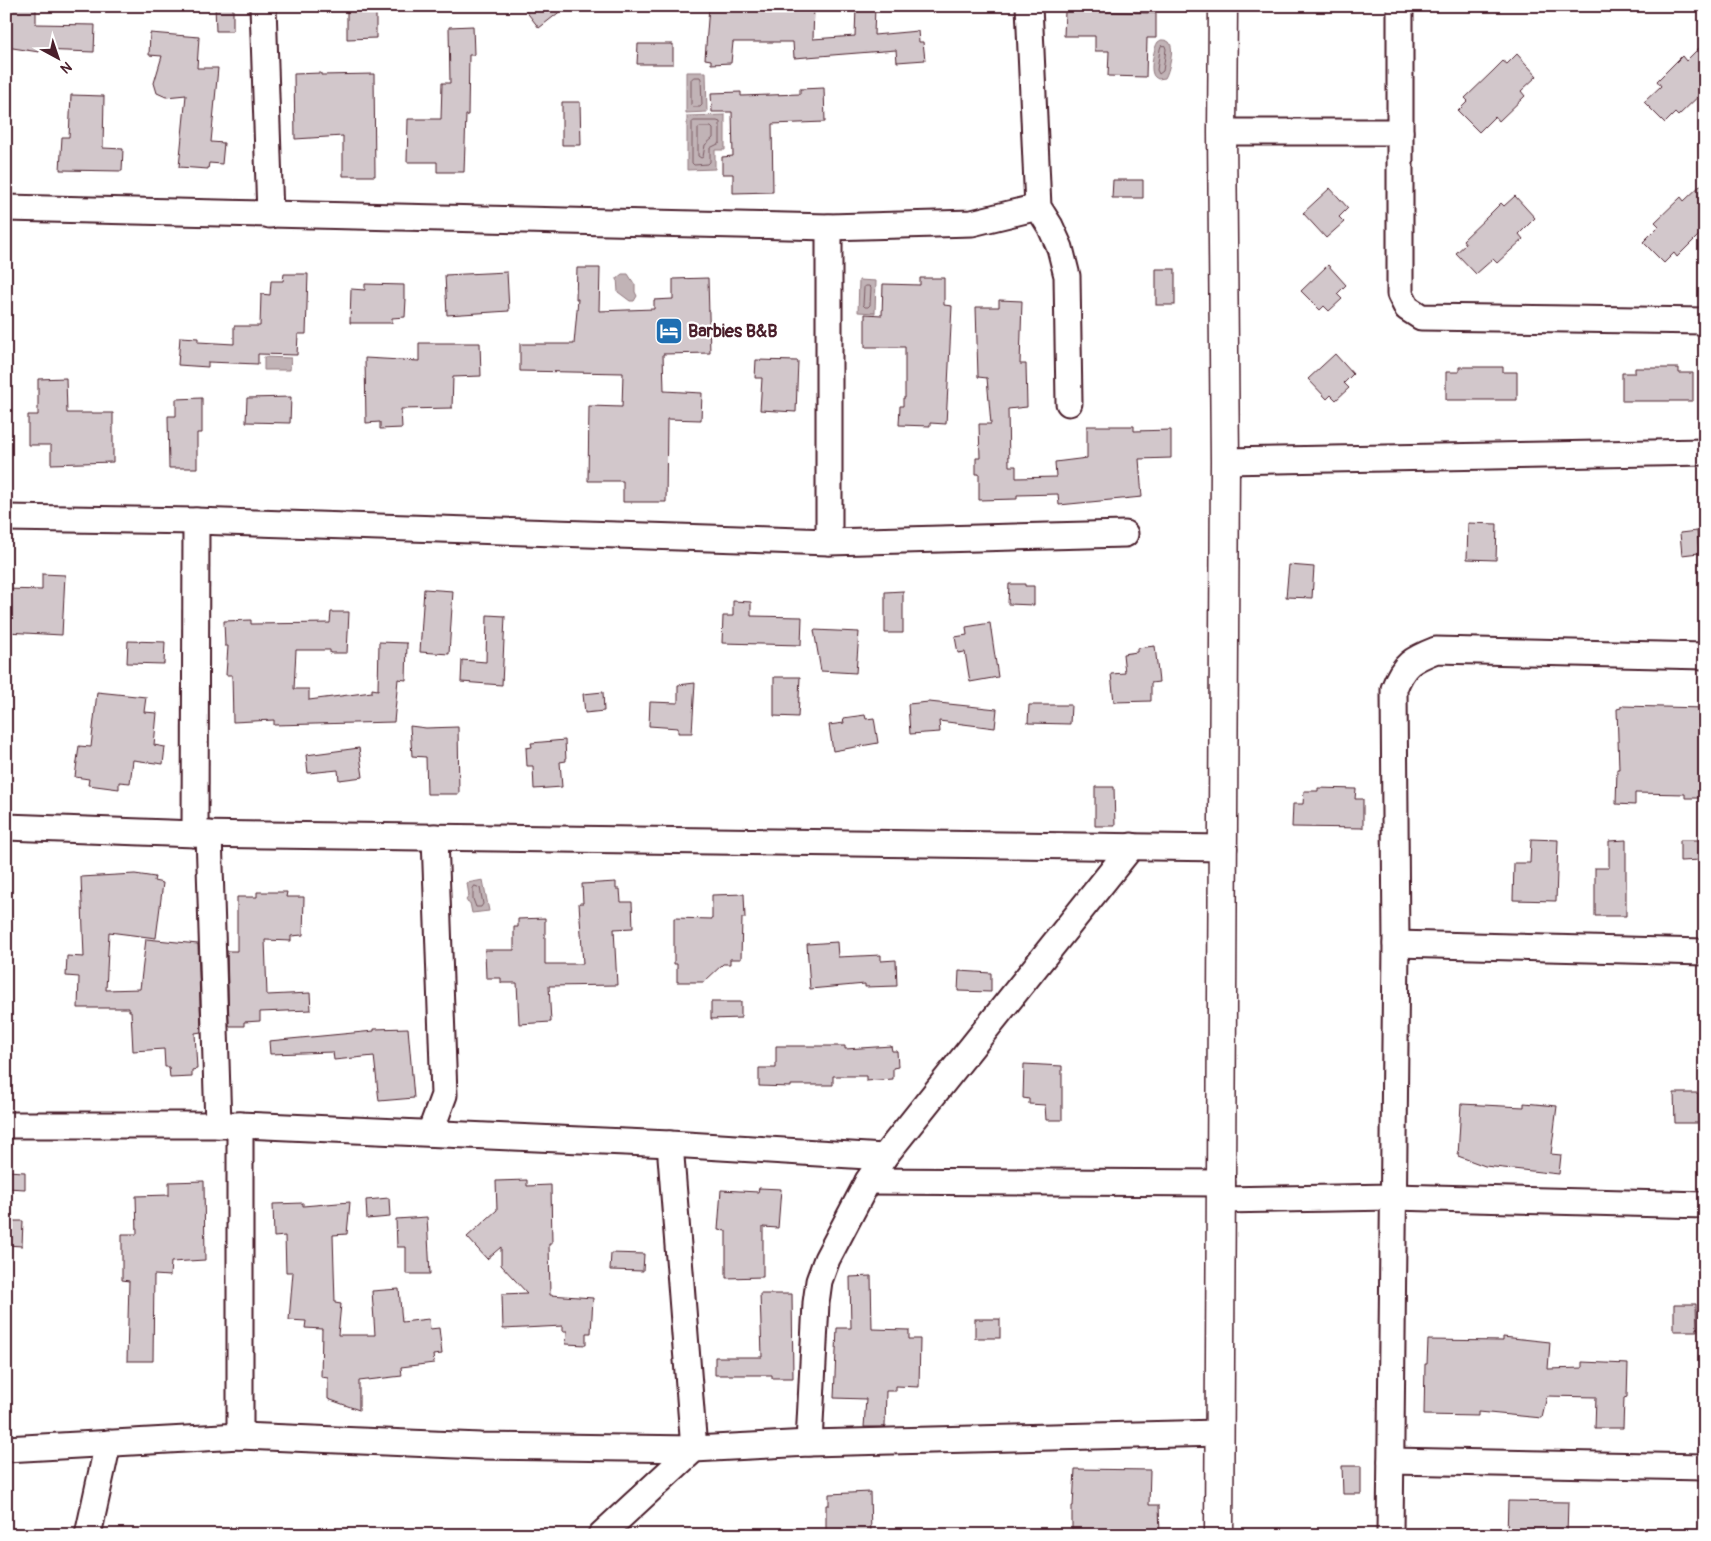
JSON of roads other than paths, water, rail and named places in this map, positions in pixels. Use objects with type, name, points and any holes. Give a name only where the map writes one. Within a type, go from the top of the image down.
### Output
[{"type":"street","points":[[263,6],[270,215]]},
{"type":"street","points":[[1030,6],[1038,207],[1060,248],[1067,276],[1069,403]]},
{"type":"street","points":[[1219,1535],[1224,848],[1223,6]]},
{"type":"street","points":[[1400,6],[1400,294],[1403,302],[1413,313],[1421,317],[1705,321]]},
{"type":"street","points":[[1222,132],[1400,132]]},
{"type":"street","points":[[6,208],[829,227],[972,223],[1038,207]]},
{"type":"street","points":[[829,227],[829,542]]},
{"type":"street","points":[[1225,461],[1705,452]]},
{"type":"street","points":[[6,518],[196,521],[829,542],[1125,534]]},
{"type":"street","points":[[196,521],[202,834],[229,1125],[240,1436]]},
{"type":"street","points":[[1390,1535],[1396,944],[1394,689],[1399,674],[1408,664],[1436,650],[1705,656]]},
{"type":"street","points":[[6,827],[202,834],[1224,848]]},
{"type":"street","points":[[430,1134],[444,1095],[435,837]]},
{"type":"street","points":[[809,1444],[816,1303],[819,1281],[827,1260],[868,1181],[884,1157],[1132,846]]},
{"type":"street","points":[[1396,944],[1705,952]]},
{"type":"street","points":[[444,1095],[472,1135]]},
{"type":"street","points":[[6,1125],[229,1125],[670,1144],[884,1157]]},
{"type":"street","points":[[670,1144],[694,1448]]},
{"type":"street","points":[[868,1181],[1393,1198],[1705,1205]]},
{"type":"street","points":[[6,1449],[240,1436],[480,1446],[694,1448],[1220,1433]]},
{"type":"street","points":[[88,1535],[108,1443]]},
{"type":"street","points":[[602,1535],[694,1448]]},
{"type":"street","points":[[1391,1461],[1705,1467]]},
{"type":"water","points":[[1161,40],[1169,42],[1171,54],[1167,75],[1165,78],[1158,79],[1153,74],[1152,63],[1158,42]]},
{"type":"water","points":[[686,72],[706,72],[707,112],[686,113]]},
{"type":"water","points":[[725,115],[725,150],[715,150],[715,169],[687,170],[687,116]]},
{"type":"water","points":[[622,274],[628,274],[635,285],[637,296],[634,301],[630,301],[618,292],[617,278]]},
{"type":"water","points":[[859,280],[876,281],[875,313],[858,312]]},
{"type":"water","points":[[264,357],[291,358],[290,370],[264,370]]},
{"type":"water","points":[[483,880],[489,911],[472,913],[470,903],[466,900],[469,896],[467,883]]},
{"type":"place","name":"Barbies B&B","points":[[669,331]]}]
